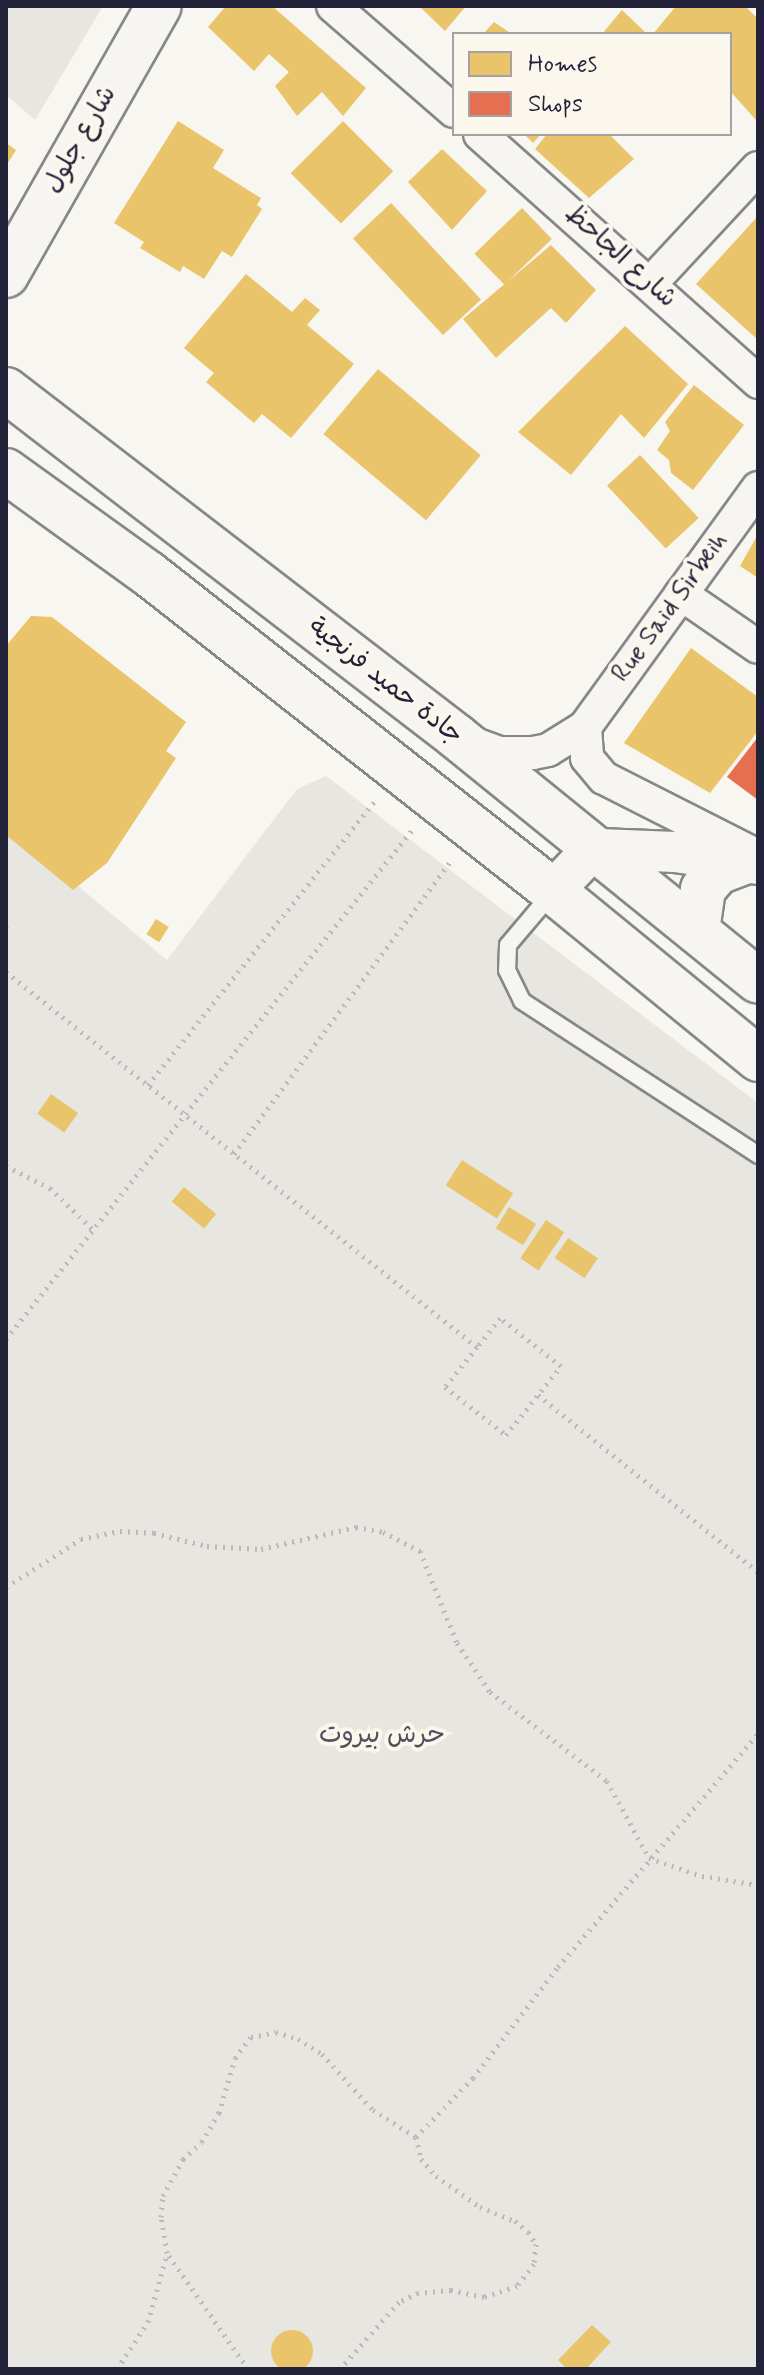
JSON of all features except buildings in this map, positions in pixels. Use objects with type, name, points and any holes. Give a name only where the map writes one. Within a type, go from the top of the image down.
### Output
[{"type":"main road","name":"شارع جلول","points":[[6,275],[159,6]]},
{"type":"main road","name":"جادة حميد فرنجية","points":[[6,390],[457,737],[599,849],[758,981]]},
{"type":"main road","points":[[6,471],[149,574],[553,891],[758,1059]]},
{"type":"main road","points":[[697,931],[703,889],[718,872],[754,860]]},
{"type":"street","points":[[333,6],[452,109]]},
{"type":"street","name":"شارع الجاحظ","points":[[482,136],[651,283],[758,382]]},
{"type":"street","points":[[651,283],[758,168]]},
{"type":"street","name":"Rue Said Sirbeih","points":[[585,727],[758,488]]},
{"type":"street","points":[[681,594],[758,647]]},
{"type":"street","points":[[457,737],[487,749],[515,754],[548,750],[585,727],[587,758],[604,778],[754,860]]},
{"type":"street","points":[[553,891],[584,857],[599,849],[754,860]]},
{"type":"lane","points":[[553,891],[508,945],[507,970],[522,1001],[758,1155]]},
{"type":"path","points":[[147,1085],[399,770]]},
{"type":"path","points":[[6,1339],[436,799]]},
{"type":"path","points":[[234,1154],[474,829]]},
{"type":"path","points":[[6,972],[477,1347]]},
{"type":"path","points":[[6,1166],[50,1188],[93,1230]]},
{"type":"path","points":[[500,1318],[561,1366],[506,1435],[445,1387],[477,1347],[500,1318]]},
{"type":"path","points":[[538,1395],[758,1572]]},
{"type":"path","points":[[6,1587],[81,1539],[120,1531],[154,1533],[207,1546],[261,1549],[356,1527],[383,1532],[420,1551],[457,1643],[490,1692],[607,1781],[649,1858],[702,1876],[758,1885]]},
{"type":"path","points":[[416,2137],[473,2078],[558,1967],[758,1734]]},
{"type":"path","points":[[117,2369],[148,2322],[167,2253],[161,2217],[163,2196],[183,2159],[202,2142],[219,2113],[235,2058],[251,2037],[276,2032],[298,2039],[322,2054],[373,2110],[416,2137],[421,2159],[436,2176],[480,2207],[515,2221],[536,2244],[534,2264],[517,2286],[484,2297],[451,2290],[418,2293],[399,2302],[340,2369]]},
{"type":"path","points":[[167,2253],[248,2369]]},
{"type":"green space","points":[[6,6],[103,6],[35,120],[6,95]]},
{"type":"green space","name":"حرش بيروت","points":[[326,776],[758,1103],[758,2369],[6,2369],[6,826],[167,960],[297,789]]}]
